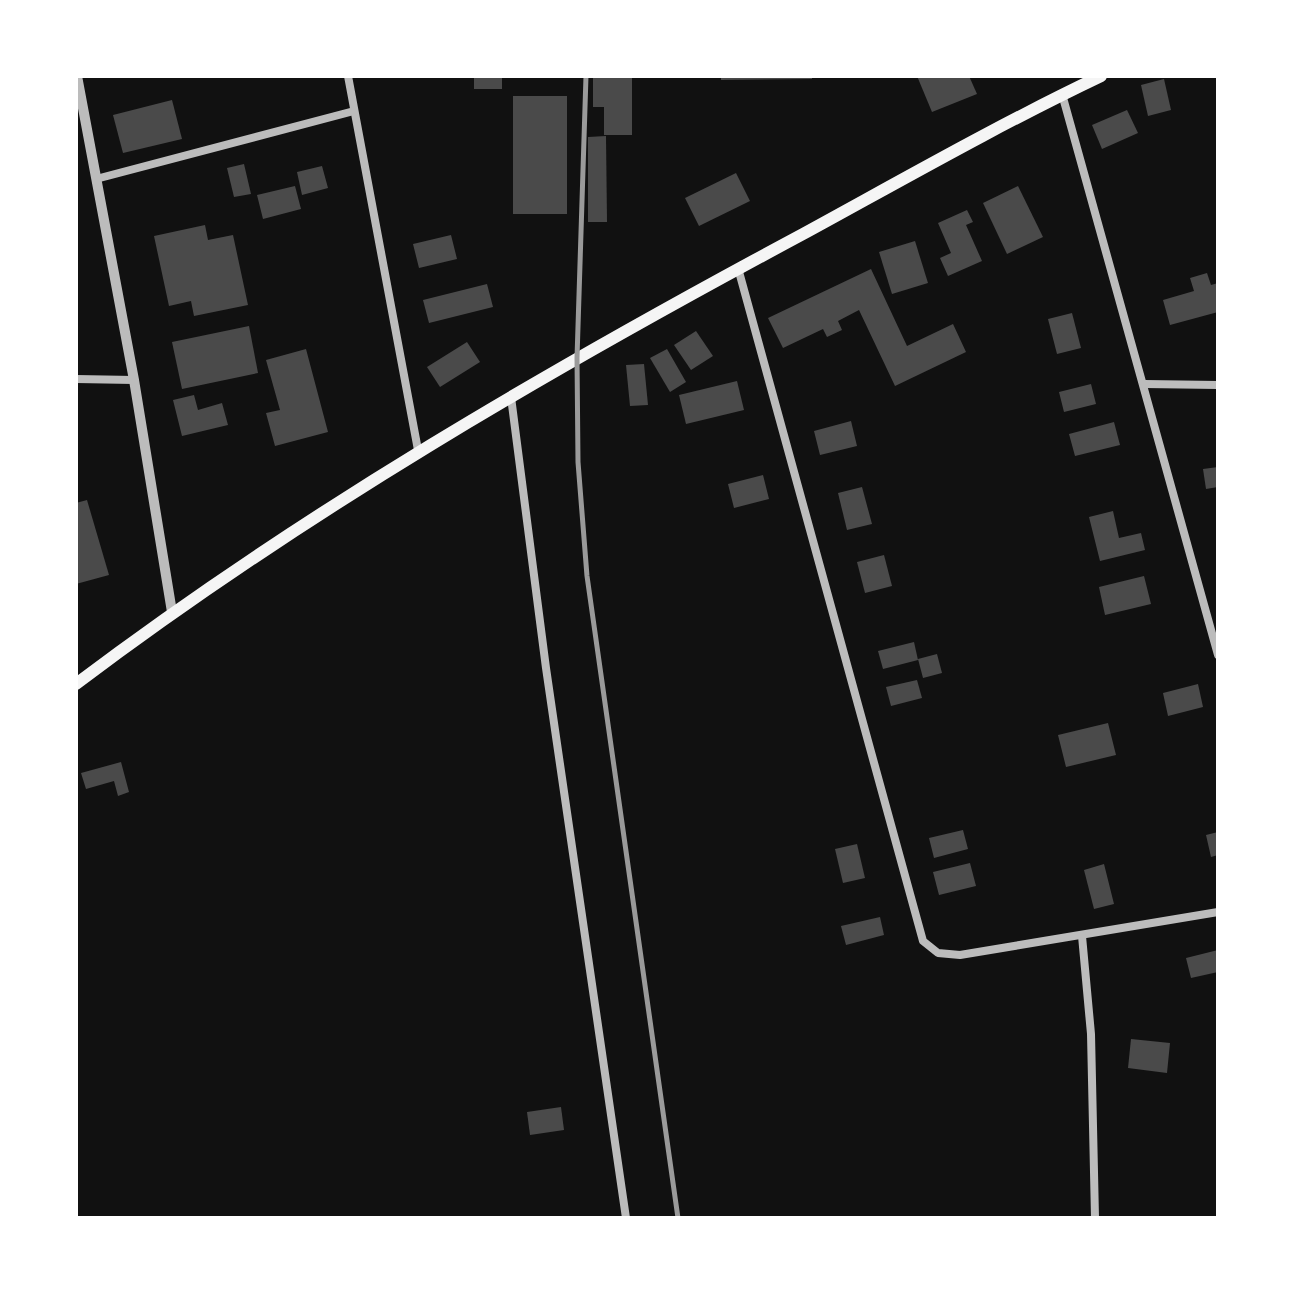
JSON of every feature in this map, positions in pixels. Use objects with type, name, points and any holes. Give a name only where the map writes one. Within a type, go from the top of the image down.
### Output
[{"type":"main road","points":[[76,684],[172,612],[418,450],[738,268],[1101,76]]},
{"type":"street","points":[[77,76],[134,380],[172,612]]},
{"type":"street","points":[[348,76],[418,450]]},
{"type":"street","points":[[1062,94],[1218,655]]},
{"type":"street","points":[[96,179],[354,111]]},
{"type":"street","points":[[738,268],[923,941],[938,953],[973,953],[1218,912]]},
{"type":"street","points":[[76,379],[134,380]]},
{"type":"street","points":[[1144,384],[1218,385]]},
{"type":"street","points":[[511,397],[546,668],[626,1218]]},
{"type":"street","points":[[1082,936],[1091,1034],[1095,1218]]},
{"type":"building","points":[[474,76],[502,76],[502,89],[474,89]]},
{"type":"building","points":[[593,76],[632,76],[632,135],[604,135],[604,107],[593,107]]},
{"type":"building","points":[[721,76],[812,76],[812,79],[721,80]]},
{"type":"building","points":[[917,76],[969,76],[977,94],[932,112]]},
{"type":"building","points":[[1164,79],[1171,110],[1148,116],[1141,85]]},
{"type":"building","points":[[513,96],[567,96],[567,214],[513,214]]},
{"type":"building","points":[[172,100],[182,139],[123,153],[113,115]]},
{"type":"building","points":[[1127,110],[1138,133],[1102,149],[1092,125]]},
{"type":"building","points":[[606,136],[607,222],[588,222],[588,137]]},
{"type":"building","points":[[244,164],[251,194],[234,197],[227,168]]},
{"type":"building","points":[[322,166],[328,188],[302,195],[297,172]]},
{"type":"building","points":[[736,173],[750,201],[699,226],[685,198]]},
{"type":"building","points":[[295,186],[301,209],[263,219],[257,195]]},
{"type":"building","points":[[1018,186],[1043,237],[1007,254],[983,203]]},
{"type":"building","points":[[967,210],[973,222],[966,225],[982,261],[948,276],[940,258],[951,253],[938,223]]},
{"type":"building","points":[[205,225],[208,240],[233,235],[248,305],[194,316],[191,301],[169,306],[154,236]]},
{"type":"building","points":[[451,235],[457,259],[419,268],[413,244]]},
{"type":"building","points":[[915,241],[928,283],[892,294],[879,252]]},
{"type":"building","points":[[871,269],[907,346],[953,324],[966,352],[895,386],[859,310],[838,321],[842,330],[827,337],[823,329],[783,348],[768,318]]},
{"type":"building","points":[[1207,273],[1211,285],[1218,283],[1218,312],[1170,325],[1163,300],[1194,291],[1190,278]]},
{"type":"building","points":[[487,284],[493,307],[429,323],[423,300]]},
{"type":"building","points":[[1072,313],[1081,348],[1057,354],[1048,319]]},
{"type":"building","points":[[249,326],[258,373],[182,389],[172,342]]},
{"type":"building","points":[[696,331],[713,356],[691,370],[674,345]]},
{"type":"building","points":[[467,342],[480,362],[440,387],[427,367]]},
{"type":"building","points":[[306,349],[328,432],[275,446],[266,413],[280,410],[266,360]]},
{"type":"building","points":[[667,349],[686,382],[670,392],[650,358]]},
{"type":"building","points":[[644,364],[648,405],[630,406],[626,365]]},
{"type":"building","points":[[737,381],[744,410],[686,424],[679,395]]},
{"type":"building","points":[[1091,384],[1096,404],[1064,412],[1059,392]]},
{"type":"building","points":[[194,395],[198,410],[222,403],[228,425],[182,436],[173,400]]},
{"type":"building","points":[[851,421],[857,446],[820,455],[814,431]]},
{"type":"building","points":[[1114,422],[1120,445],[1075,456],[1069,434]]},
{"type":"building","points":[[1218,467],[1218,487],[1206,489],[1203,469]]},
{"type":"building","points":[[763,475],[769,499],[734,508],[728,484]]},
{"type":"building","points":[[862,487],[872,524],[847,530],[838,493]]},
{"type":"building","points":[[87,500],[109,575],[76,584],[76,503]]},
{"type":"building","points":[[1113,511],[1119,538],[1141,533],[1145,550],[1100,561],[1089,517]]},
{"type":"building","points":[[884,555],[892,586],[865,593],[857,562]]},
{"type":"building","points":[[1144,576],[1151,604],[1105,615],[1099,587]]},
{"type":"building","points":[[914,642],[918,660],[883,669],[878,651]]},
{"type":"building","points":[[937,654],[942,673],[923,678],[918,659]]},
{"type":"building","points":[[917,680],[922,698],[891,706],[886,687]]},
{"type":"building","points":[[1198,684],[1203,707],[1168,716],[1163,693]]},
{"type":"building","points":[[1108,723],[1116,755],[1066,767],[1058,735]]},
{"type":"building","points":[[121,762],[129,792],[118,796],[114,781],[86,789],[81,773]]},
{"type":"building","points":[[963,830],[968,849],[934,858],[929,838]]},
{"type":"building","points":[[1218,832],[1218,855],[1211,857],[1206,835]]},
{"type":"building","points":[[857,844],[865,878],[843,883],[835,849]]},
{"type":"building","points":[[970,863],[976,886],[939,895],[933,872]]},
{"type":"building","points":[[1104,864],[1114,904],[1094,909],[1084,870]]},
{"type":"building","points":[[880,917],[884,935],[846,945],[841,926]]},
{"type":"building","points":[[1218,950],[1218,972],[1191,978],[1186,958]]},
{"type":"building","points":[[1131,1039],[1170,1043],[1167,1073],[1128,1068]]},
{"type":"building","points":[[561,1107],[564,1130],[530,1135],[527,1112]]},
{"type":"railway","points":[[586,76],[577,358],[578,462],[587,576],[678,1218]]}]
